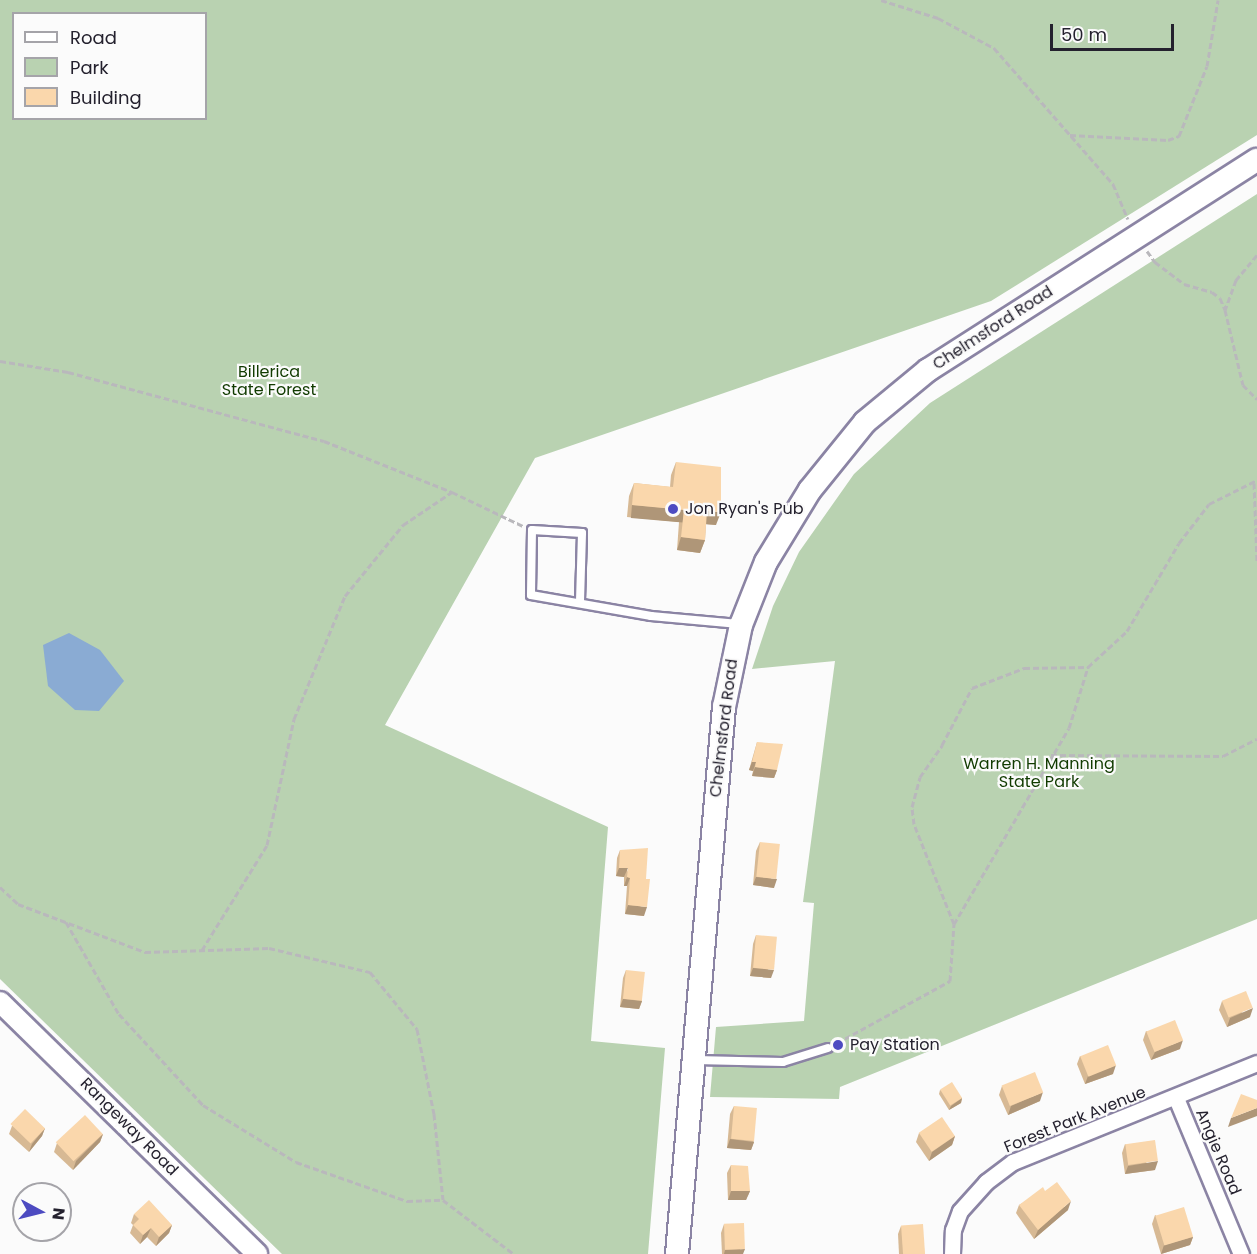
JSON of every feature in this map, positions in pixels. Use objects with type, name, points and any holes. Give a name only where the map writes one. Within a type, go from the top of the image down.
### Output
[{"type":"main road","name":"Chelmsford Road","points":[[677,1254],[724,707],[741,625],[782,532],[810,490],[865,422],[928,370],[1257,160]]},
{"type":"street","name":"Rangeway Road","points":[[0,1002],[256,1254]]},
{"type":"street","name":"Forest Park Avenue","points":[[952,1254],[953,1230],[960,1211],[986,1182],[1013,1162],[1176,1098],[1257,1063]]},
{"type":"street","name":"Angie Road","points":[[1176,1098],[1241,1254]]},
{"type":"lane","points":[[580,601],[582,532],[532,530],[531,595],[580,601],[651,616],[741,625]]},
{"type":"lane","points":[[694,1060],[783,1062],[828,1048]]},
{"type":"path","points":[[881,0],[938,18],[994,48],[1113,184],[1138,237],[1155,262],[1184,284],[1212,291],[1220,298],[1243,385],[1257,399]]},
{"type":"path","points":[[1069,134],[1168,140],[1179,136],[1207,66],[1218,0]]},
{"type":"path","points":[[1225,310],[1236,280],[1257,255]]},
{"type":"path","points":[[0,361],[68,372],[324,441],[452,492],[532,530]]},
{"type":"path","points":[[954,924],[995,859],[1051,754],[1069,728],[1088,667],[1127,631],[1179,543],[1209,504],[1255,481],[1257,561]]},
{"type":"path","points":[[202,950],[267,845],[294,719],[345,596],[403,525],[452,492]]},
{"type":"path","points":[[828,1048],[950,981],[954,924],[914,824],[912,807],[920,777],[942,746],[972,688],[1024,668],[1088,667]]},
{"type":"path","points":[[1051,754],[1222,756],[1257,739]]},
{"type":"path","points":[[0,887],[18,904],[145,952],[269,948],[370,972],[417,1029],[434,1114],[443,1200]]},
{"type":"path","points":[[66,922],[119,1014],[203,1105],[296,1162],[407,1201],[443,1200],[514,1254]]},
{"type":"green space","name":"Billerica State Forest","points":[[0,0],[1257,0],[1257,135],[991,301],[535,458],[385,725],[608,827],[591,1041],[665,1048],[648,1254],[282,1254],[0,979]]},
{"type":"green space","name":"Warren H. Manning State Park","points":[[1257,194],[1257,919],[840,1087],[839,1099],[710,1097],[716,1027],[804,1021],[814,903],[803,902],[835,661],[752,669],[773,606],[799,552],[854,474],[930,403]]},
{"type":"water","points":[[69,633],[100,650],[124,681],[99,711],[75,710],[48,686],[43,645]]},
{"type":"building","name":"Jon Ryan's Pub","points":[[676,462],[721,467],[721,512],[707,511],[705,540],[681,537],[684,510],[632,505],[634,483],[673,487]]},
{"type":"building","points":[[757,742],[783,744],[777,770],[755,767],[756,762],[752,762]]},
{"type":"building","points":[[760,842],[780,844],[776,879],[756,877]]},
{"type":"building","points":[[648,848],[646,879],[650,879],[647,907],[628,905],[630,878],[627,877],[628,868],[619,868],[620,850]]},
{"type":"building","points":[[756,935],[777,937],[774,970],[753,968]]},
{"type":"building","points":[[626,970],[645,972],[642,1001],[623,999]]},
{"type":"building","points":[[1246,991],[1253,1008],[1229,1017],[1222,1001]]},
{"type":"building","points":[[1175,1020],[1183,1040],[1154,1052],[1146,1032]]},
{"type":"building","points":[[1108,1045],[1116,1065],[1088,1077],[1080,1056]]},
{"type":"building","points":[[1035,1072],[1043,1092],[1010,1106],[1002,1085]]},
{"type":"building","points":[[952,1082],[962,1098],[950,1106],[940,1089]]},
{"type":"building","points":[[1241,1094],[1257,1100],[1257,1108],[1231,1118]]},
{"type":"building","points":[[734,1106],[757,1108],[754,1141],[731,1139]]},
{"type":"building","points":[[25,1109],[45,1128],[31,1144],[10,1124]]},
{"type":"building","points":[[85,1115],[103,1134],[73,1161],[56,1142]]},
{"type":"building","points":[[942,1117],[955,1136],[932,1152],[919,1133]]},
{"type":"building","points":[[1155,1140],[1158,1161],[1128,1165],[1125,1144]]},
{"type":"building","points":[[731,1165],[748,1166],[750,1191],[731,1191]]},
{"type":"building","points":[[1057,1182],[1071,1201],[1038,1230],[1019,1205],[1043,1187],[1045,1191]]},
{"type":"building","points":[[149,1200],[172,1225],[159,1237],[151,1228],[143,1235],[133,1225],[139,1219],[134,1214]]},
{"type":"building","points":[[1184,1207],[1193,1237],[1164,1245],[1155,1216]]},
{"type":"building","points":[[744,1223],[745,1249],[725,1250],[724,1224]]},
{"type":"building","points":[[923,1224],[925,1254],[903,1254],[901,1226]]},
{"type":"place","name":"Jon Ryan's Pub","points":[[673,509]]},
{"type":"place","name":"Pay Station","points":[[838,1045]]}]
